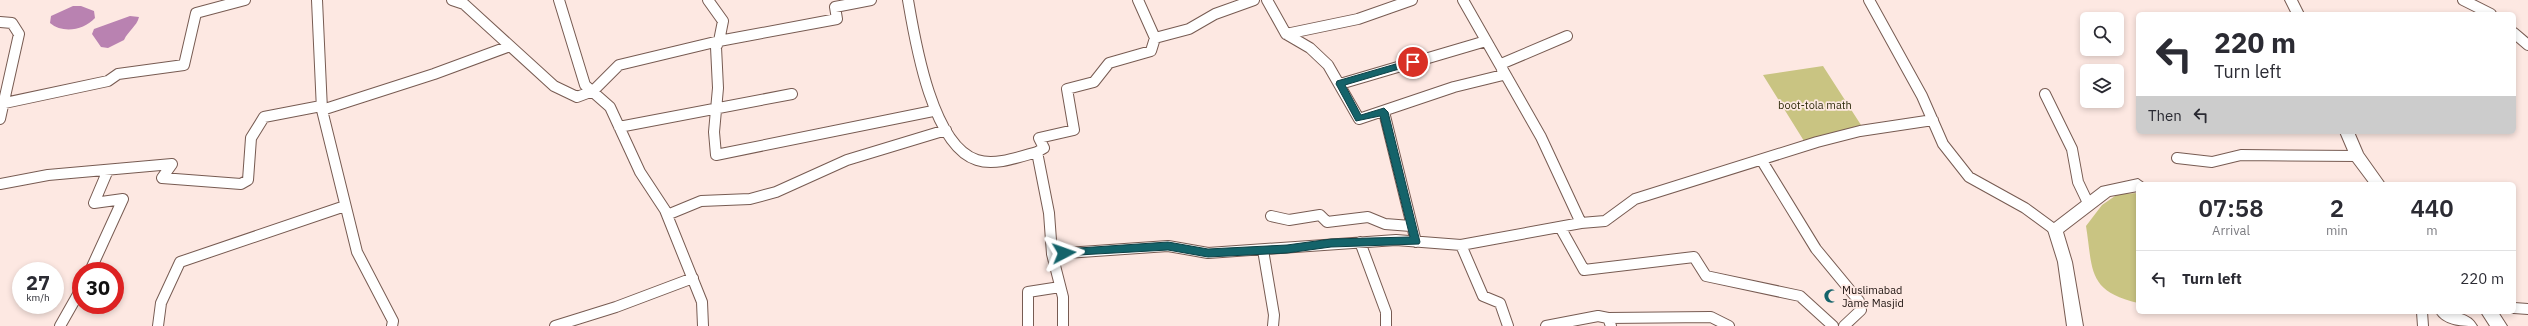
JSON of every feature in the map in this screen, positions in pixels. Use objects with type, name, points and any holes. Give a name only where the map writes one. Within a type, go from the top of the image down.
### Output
[{"type":"street","points":[[1,104],[108,81],[118,74],[184,65],[196,13],[245,0]]},
{"type":"street","points":[[317,0],[321,108],[357,252],[393,321],[392,326]]},
{"type":"street","points":[[452,0],[464,4],[554,86],[577,97],[593,92],[619,65],[770,30],[800,27],[837,19],[836,7],[871,0]]},
{"type":"street","points":[[559,0],[577,64],[585,85],[610,107],[640,172],[667,215],[702,302],[703,326]]},
{"type":"street","points":[[708,0],[723,21],[719,41],[716,47],[717,108],[714,132],[716,155],[933,111]]},
{"type":"street","points":[[900,0],[908,0],[923,76],[946,130],[962,152],[976,160],[1001,161],[1037,152],[1044,148],[1039,138],[1074,130],[1067,89],[1094,82],[1109,63],[1151,51],[1155,38],[1138,0]]},
{"type":"street","points":[[1155,38],[1189,29],[1215,14],[1254,0]]},
{"type":"street","points":[[1267,0],[1286,34],[1310,48],[1328,65],[1359,119],[1384,112],[1454,87],[1503,75],[1501,64]]},
{"type":"street","points":[[1286,34],[1358,19],[1412,0]]},
{"type":"street","points":[[1463,0],[1501,64],[1564,179],[1581,223]]},
{"type":"street","points":[[1869,0],[1922,96],[1943,144],[1969,177],[2024,208],[2060,226]]},
{"type":"street","points":[[2291,0],[2297,12]]},
{"type":"street","points":[[2463,0],[2487,12]]},
{"type":"street","points":[[0,22],[8,21],[12,23],[19,34],[1,104],[0,118]]},
{"type":"street","points":[[2516,35],[2528,44]]},
{"type":"street","points":[[1501,64],[1567,36]]},
{"type":"street","points":[[1340,84],[1486,41]]},
{"type":"street","points":[[0,184],[48,175],[172,164],[162,178],[241,184],[248,180],[251,138],[264,117],[321,108],[434,74],[510,46]]},
{"type":"street","points":[[619,127],[792,94]]},
{"type":"street","points":[[2045,94],[2072,149],[2077,168],[2078,182],[2089,205]]},
{"type":"street","points":[[1384,112],[1410,226],[1416,242]]},
{"type":"street","points":[[1052,254],[1168,246],[1208,253],[1360,242],[1416,242],[1461,245],[1581,223],[1599,224],[1617,215],[1635,199],[1744,164],[1762,161],[1817,142],[1860,131],[1933,120]]},
{"type":"street","points":[[667,215],[701,200],[750,199],[776,192],[847,160],[946,130]]},
{"type":"street","points":[[2348,134],[2358,156],[2377,182]]},
{"type":"street","points":[[1037,152],[1049,212],[1052,254],[1063,297],[1063,326]]},
{"type":"street","points":[[2177,158],[2212,162],[2241,155],[2358,156]]},
{"type":"street","points":[[1762,161],[1816,249],[1858,301],[1861,310],[1844,326]]},
{"type":"street","points":[[94,262],[123,199],[94,203],[108,170]]},
{"type":"street","points":[[2060,226],[2106,191],[2136,185]]},
{"type":"street","points":[[158,326],[161,303],[180,262],[345,206]]},
{"type":"street","points":[[1271,216],[1289,220],[1320,215],[1327,222],[1368,217],[1385,224],[1410,226]]},
{"type":"street","points":[[2060,226],[2075,326]]},
{"type":"street","points":[[1560,227],[1584,270],[1694,257],[1706,276],[1765,286],[1800,296],[1833,326]]},
{"type":"street","points":[[1360,242],[1386,312],[1386,326]]},
{"type":"street","points":[[1461,245],[1483,296],[1500,303],[1508,326]]},
{"type":"street","points":[[1263,250],[1274,315],[1273,326]]},
{"type":"street","points":[[555,326],[616,307],[693,278]]},
{"type":"street","points":[[1028,326],[1028,292],[1060,286]]},
{"type":"street","points":[[60,326],[72,305]]},
{"type":"street","points":[[2516,308],[2528,309]]},
{"type":"street","points":[[2422,314],[2423,326]]},
{"type":"street","points":[[2448,314],[2469,326]]},
{"type":"street","points":[[2490,314],[2499,326]]},
{"type":"street","points":[[1546,326],[1598,316],[1609,322],[1641,316],[1710,317],[1729,326]]},
{"type":"green space","name":"boot-tola math","points":[[1823,66],[1861,125],[1804,141],[1763,75]]},
{"type":"green space","points":[[2136,193],[2136,302],[2121,298],[2109,292],[2101,285],[2092,267],[2090,255],[2086,226],[2102,205],[2118,194]]},
{"type":"shaded area","points":[[73,6],[81,6],[94,11],[95,18],[79,28],[73,29],[61,29],[50,23],[51,16]]},
{"type":"shaded area","points":[[130,16],[139,17],[124,40],[108,48],[101,47],[92,34],[94,29]]},
{"type":"place","name":"Muslimabad Jame Masjid","points":[[1831,296]]},
{"type":"route","points":[[1064,253],[1168,246],[1208,253],[1287,249],[1331,243],[1396,240],[1416,242],[1410,226],[1384,112],[1359,119],[1340,84],[1413,62]]}]
